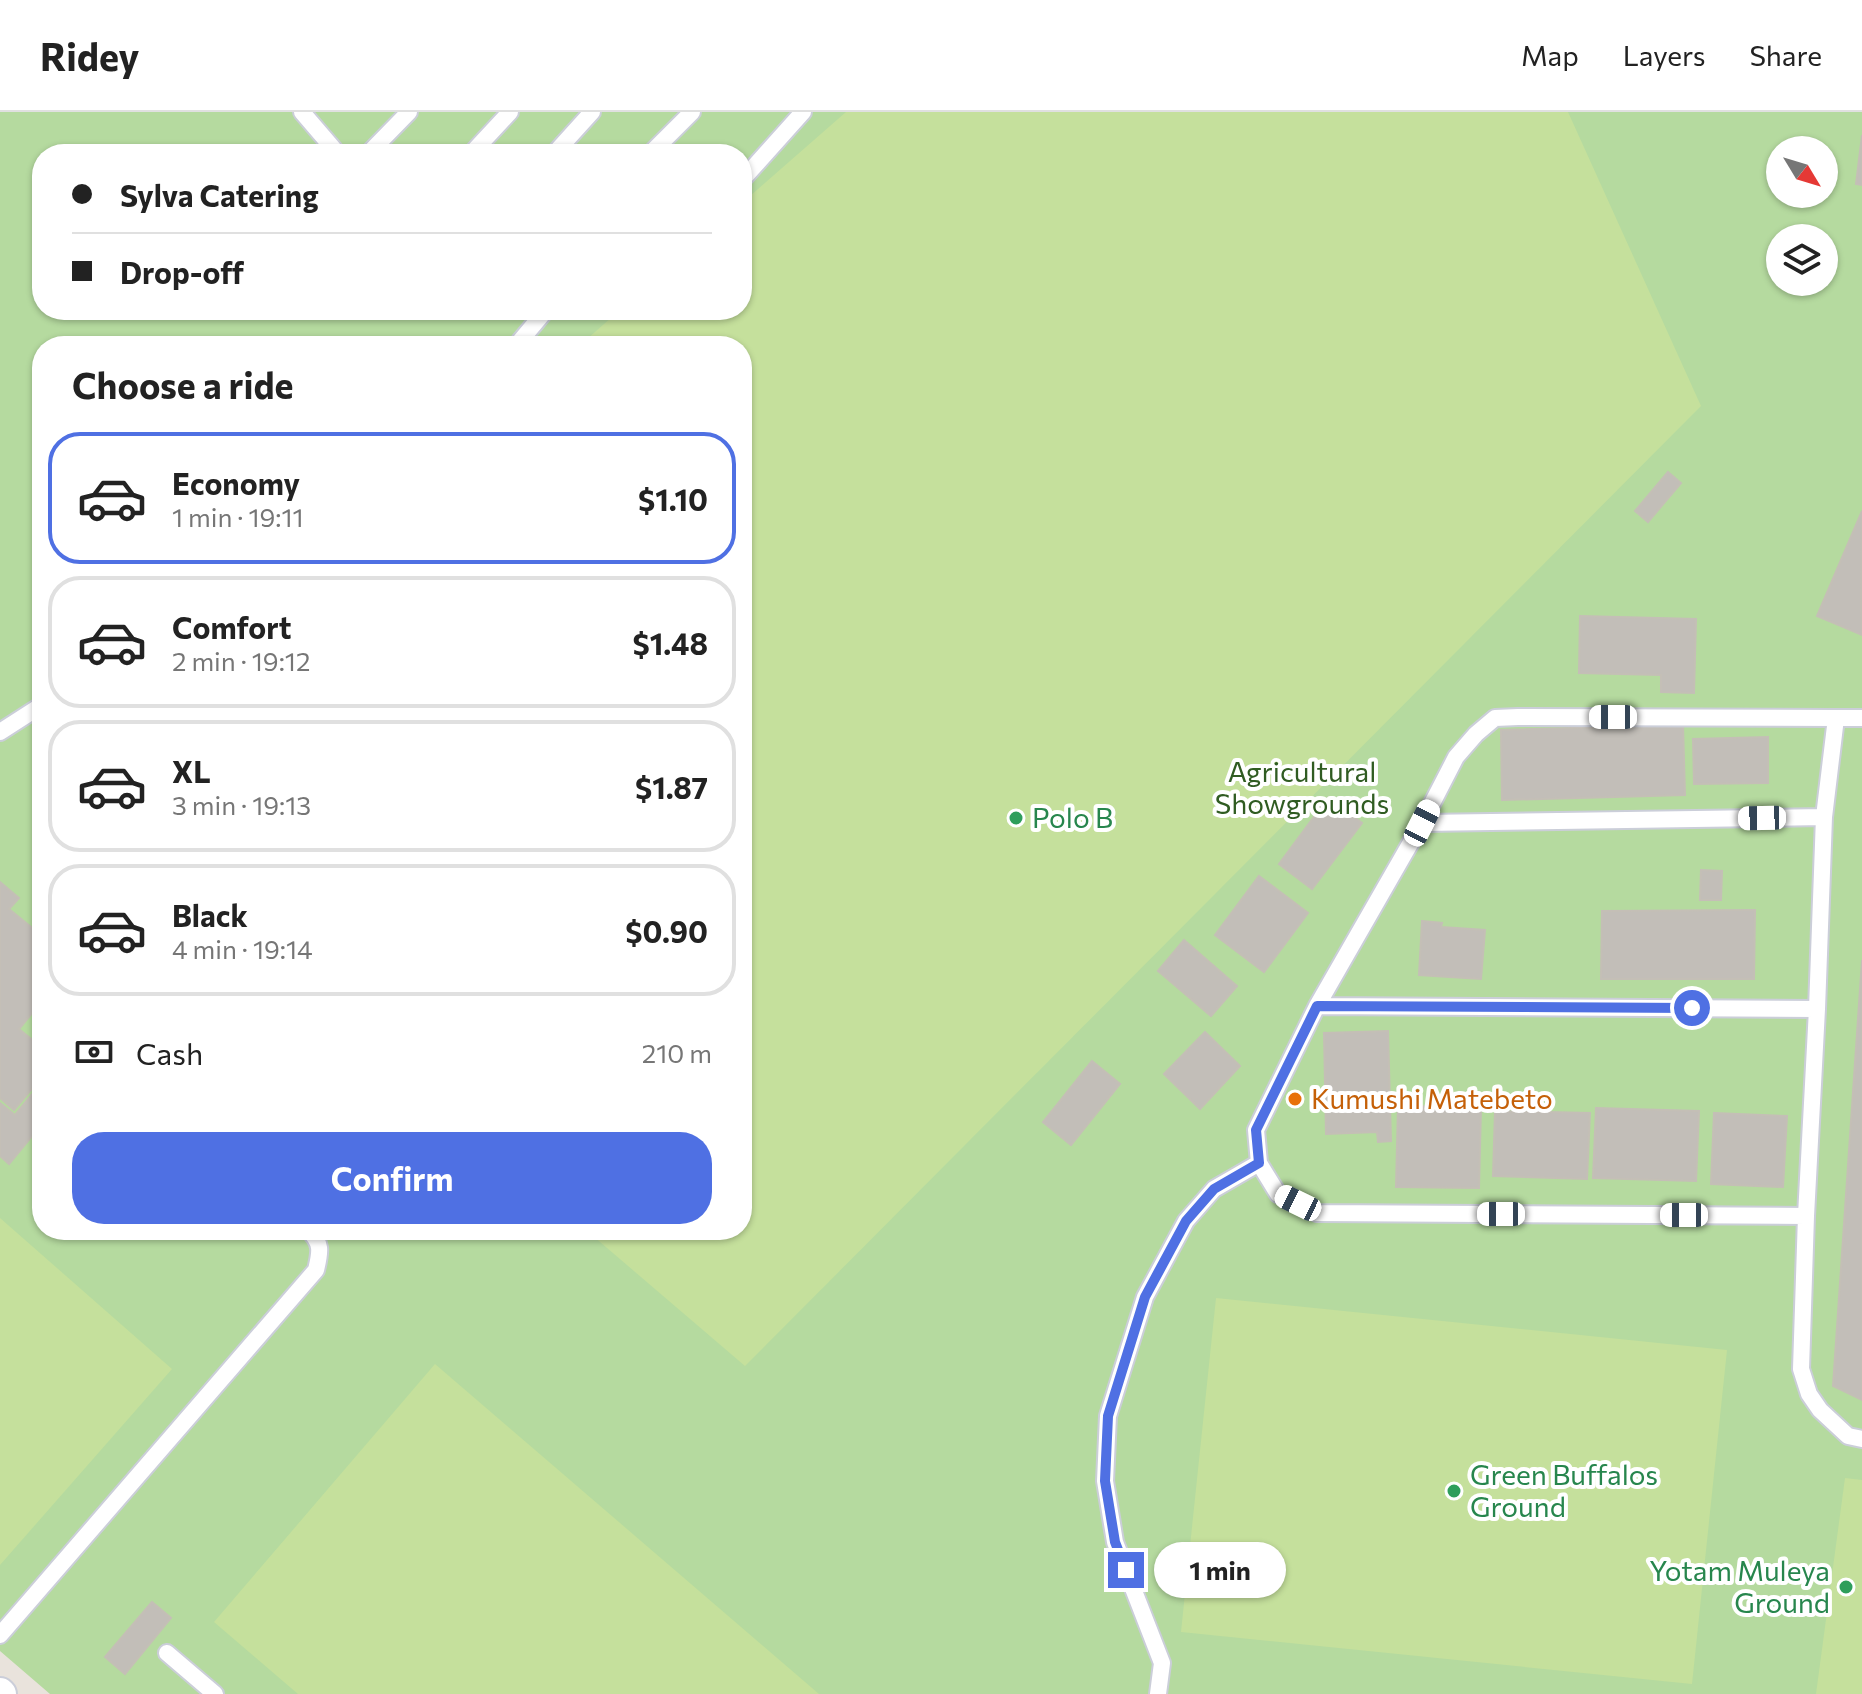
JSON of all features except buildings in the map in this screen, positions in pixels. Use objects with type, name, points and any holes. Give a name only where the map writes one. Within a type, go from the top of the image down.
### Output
[{"type":"lane","points":[[302,112],[329,144]]},
{"type":"lane","points":[[378,144],[409,112]]},
{"type":"lane","points":[[480,144],[510,112]]},
{"type":"lane","points":[[563,144],[592,112]]},
{"type":"lane","points":[[660,144],[692,112]]},
{"type":"lane","points":[[752,169],[803,112]]},
{"type":"lane","points":[[524,336],[538,320]]},
{"type":"lane","points":[[0,732],[32,711]]},
{"type":"lane","points":[[1806,1216],[1317,1213],[1278,1194],[1259,1163],[1256,1130],[1317,1006],[1422,823],[1456,757],[1495,718],[1862,718]]},
{"type":"lane","points":[[1836,718],[1824,817],[1801,1369],[1809,1394],[1820,1410],[1848,1436],[1862,1439]]},
{"type":"lane","points":[[1422,823],[1824,817]]},
{"type":"lane","points":[[1317,1006],[1817,1009]]},
{"type":"lane","points":[[1158,1694],[1162,1663],[1115,1542],[1105,1481],[1108,1416],[1145,1297],[1186,1221],[1214,1189],[1259,1163]]},
{"type":"lane","points":[[0,1635],[316,1270],[321,1251],[316,1240]]},
{"type":"lane","points":[[167,1653],[215,1694]]},
{"type":"green space","name":"Agricultural Showgrounds","points":[[0,112],[1862,112],[1862,1694],[50,1694],[0,1651]]},
{"type":"green space","name":"Polo B","points":[[846,112],[1568,112],[1701,406],[745,1366],[598,1240],[752,1240],[752,336],[590,336],[609,320],[752,320],[752,194]]},
{"type":"green space","points":[[0,1218],[172,1369],[0,1565]]},
{"type":"green space","name":"Green Buffalos Ground","points":[[1216,1298],[1727,1350],[1692,1684],[1181,1632]]},
{"type":"green space","points":[[435,1364],[819,1694],[298,1694],[214,1622]]},
{"type":"green space","name":"Yotam Muleya Ground","points":[[1845,1478],[1862,1480],[1862,1694],[1816,1694]]},
{"type":"place","name":"Polo B","points":[[1016,818]]},
{"type":"place","name":"Kumushi Matebeto","points":[[1295,1099]]},
{"type":"place","name":"Green Buffalos Ground","points":[[1454,1491]]},
{"type":"place","name":"Yotam Muleya Ground","points":[[1846,1587]]},
{"type":"route","points":[[1126,1570],[1115,1542],[1105,1481],[1108,1416],[1145,1297],[1186,1221],[1214,1189],[1259,1163],[1256,1130],[1317,1006],[1692,1008]]}]
